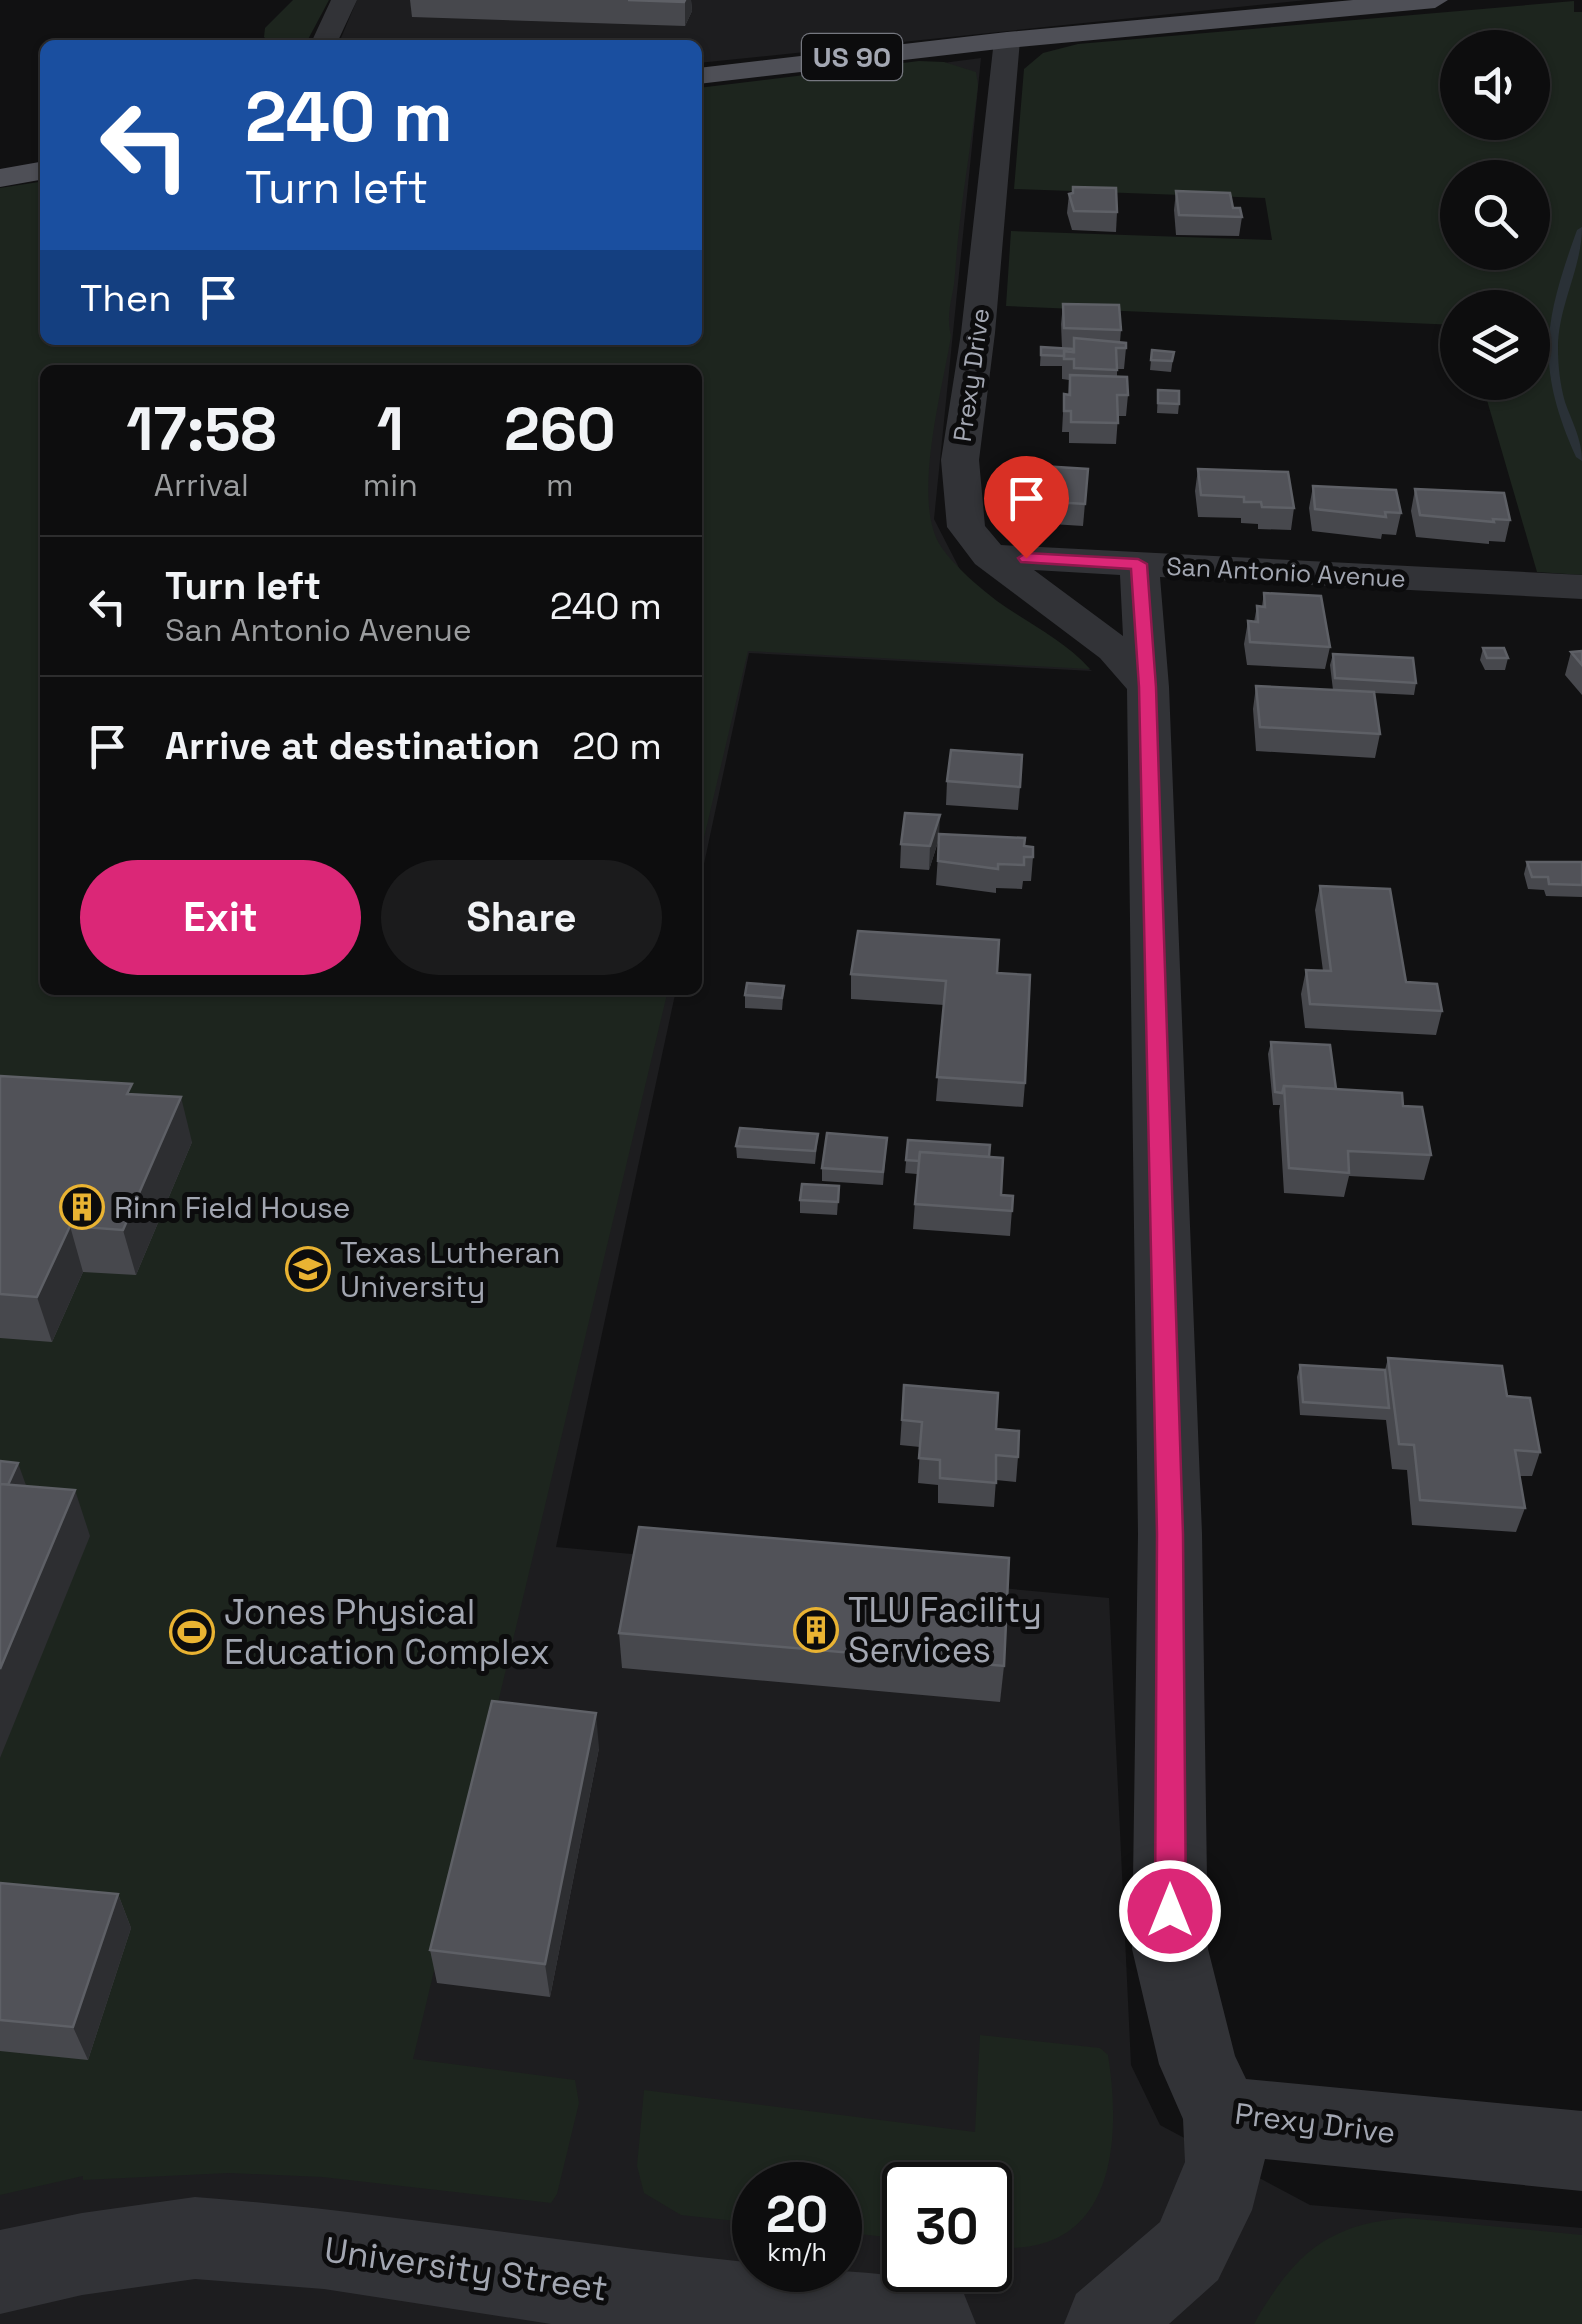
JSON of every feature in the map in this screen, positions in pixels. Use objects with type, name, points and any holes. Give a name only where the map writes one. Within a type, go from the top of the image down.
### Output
[{"type":"main road","name":"US 90","points":[[702,76],[1007,40],[1435,0]]},
{"type":"main road","points":[[0,178],[40,171]]},
{"type":"street","points":[[324,40],[344,0]]},
{"type":"street","name":"Prexy Drive","points":[[1007,40],[978,333],[960,460],[966,527],[989,556],[1115,649],[1148,687]]},
{"type":"street","name":"San Antonio Avenue","points":[[989,556],[1582,587]]},
{"type":"street","name":"Prexy Drive","points":[[1138,564],[1148,687],[1170,1534],[1170,1949],[1198,2064],[1223,2116],[1582,2152]]},
{"type":"street","points":[[1106,2324],[1189,2251],[1211,2210],[1225,2162],[1223,2116]]},
{"type":"street","name":"University Street","points":[[0,2272],[82,2254],[194,2238],[324,2248],[583,2286],[934,2324]]},
{"type":"shaded area","points":[[293,0],[329,0],[308,40],[267,40],[265,28]]},
{"type":"shaded area","points":[[357,0],[1307,0],[702,63],[702,40],[340,40]]},
{"type":"shaded area","points":[[1574,1],[1574,12],[1582,12],[1582,575],[1537,572],[1487,400],[1550,400],[1550,290],[1440,290],[1440,324],[1006,306],[1011,231],[1272,240],[1265,198],[1014,189],[1024,69],[1043,53],[1078,44]]},
{"type":"shaded area","name":"Texas Lutheran University","points":[[981,58],[934,519],[973,595],[1092,671],[749,653],[702,873],[702,365],[40,365],[40,995],[675,995],[556,1547],[1109,1598],[1131,2065],[1160,2125],[1310,2205],[1582,2228],[1582,2324],[0,2324],[0,193],[40,324],[40,345],[702,345],[702,94]]},
{"type":"shaded area","points":[[919,61],[944,62],[976,72],[978,85],[949,312],[951,336],[929,475],[933,528],[942,548],[968,576],[997,601],[1069,649],[1090,669],[748,651],[702,846],[702,365],[40,365],[40,995],[667,995],[413,2059],[575,2080],[579,2103],[557,2194],[551,2203],[322,2177],[229,2173],[83,2180],[83,2176],[0,2195],[0,188],[40,182],[40,345],[702,345],[702,88]]},
{"type":"shaded area","points":[[980,2035],[1100,2048],[1108,2055],[1113,2126],[1100,2191],[1084,2217],[1062,2236],[1030,2246],[1012,2246],[1012,2162],[882,2162],[882,2237],[862,2234],[862,2162],[732,2162],[732,2221],[681,2215],[644,2193],[637,2166],[644,2090],[975,2132]]},
{"type":"shaded area","points":[[1407,2218],[1582,2235],[1582,2324],[1254,2324],[1283,2280],[1314,2248],[1354,2227]]},
{"type":"building","points":[[1073,187],[1116,188],[1117,212],[1074,211],[1069,194]]},
{"type":"building","points":[[1176,191],[1230,193],[1233,208],[1240,208],[1242,217],[1179,215]]},
{"type":"building","points":[[1063,304],[1119,305],[1121,330],[1064,328]]},
{"type":"building","points":[[1074,338],[1126,343],[1126,348],[1116,348],[1117,370],[1074,368],[1074,359],[1064,359],[1064,351],[1074,352]]},
{"type":"building","points":[[1041,347],[1073,352],[1064,351],[1064,356],[1041,355]]},
{"type":"building","points":[[1152,350],[1174,352],[1172,361],[1151,360]]},
{"type":"building","points":[[1070,375],[1127,377],[1128,395],[1117,395],[1118,423],[1071,422],[1071,411],[1064,411],[1064,394],[1070,395]]},
{"type":"building","points":[[1158,390],[1179,391],[1179,404],[1158,403]]},
{"type":"building","points":[[1041,466],[1088,469],[1085,504],[1037,501]]},
{"type":"building","points":[[1198,469],[1288,472],[1294,508],[1262,507],[1261,502],[1244,502],[1244,497],[1201,495]]},
{"type":"building","points":[[1313,486],[1396,490],[1401,513],[1385,512],[1386,517],[1315,509]]},
{"type":"building","points":[[1415,489],[1504,493],[1510,520],[1420,515]]},
{"type":"building","points":[[1264,593],[1321,596],[1330,647],[1250,642],[1248,621],[1258,622],[1257,606],[1265,607]]},
{"type":"building","points":[[1483,648],[1504,648],[1508,658],[1487,658]]},
{"type":"building","points":[[1582,651],[1582,665],[1571,652]]},
{"type":"building","points":[[1333,654],[1413,658],[1416,683],[1335,678]]},
{"type":"building","points":[[1256,686],[1374,692],[1380,734],[1260,727]]},
{"type":"building","points":[[951,750],[1022,755],[1020,787],[947,781]]},
{"type":"building","points":[[905,813],[940,815],[930,846],[901,844]]},
{"type":"building","points":[[939,834],[1025,838],[1024,846],[1033,847],[1033,857],[1024,857],[1024,865],[998,864],[998,869],[938,861]]},
{"type":"building","points":[[1527,862],[1582,862],[1582,885],[1549,884],[1548,877],[1532,877]]},
{"type":"building","points":[[1320,886],[1390,889],[1406,982],[1437,984],[1442,1011],[1310,1004],[1306,970],[1331,971]]},
{"type":"building","points":[[858,931],[999,940],[997,973],[1030,975],[1025,1083],[937,1077],[946,981],[851,974]]},
{"type":"building","points":[[747,983],[784,986],[782,998],[745,995]]},
{"type":"building","points":[[1271,1042],[1330,1045],[1336,1089],[1284,1086],[1282,1093],[1275,1092]]},
{"type":"building","name":"Rinn Field House","points":[[0,1076],[132,1084],[127,1094],[181,1097],[123,1230],[70,1226],[37,1297],[0,1294]]},
{"type":"building","points":[[1284,1086],[1402,1093],[1403,1106],[1422,1107],[1431,1155],[1348,1151],[1349,1173],[1289,1168]]},
{"type":"building","points":[[740,1128],[818,1134],[815,1151],[736,1146]]},
{"type":"building","points":[[827,1133],[887,1138],[883,1172],[822,1168]]},
{"type":"building","points":[[908,1140],[990,1145],[989,1157],[920,1152],[919,1161],[906,1160]]},
{"type":"building","points":[[920,1152],[1003,1158],[1001,1195],[1013,1196],[1012,1211],[915,1204]]},
{"type":"building","points":[[802,1184],[839,1186],[838,1202],[800,1200]]},
{"type":"building","points":[[1388,1358],[1502,1366],[1507,1396],[1530,1398],[1540,1452],[1515,1450],[1525,1508],[1420,1500],[1414,1445],[1399,1444]]},
{"type":"building","points":[[1300,1365],[1385,1370],[1389,1408],[1303,1402]]},
{"type":"building","points":[[904,1385],[998,1393],[996,1429],[1019,1431],[1018,1457],[996,1455],[996,1483],[940,1478],[940,1460],[919,1458],[922,1422],[902,1420]]},
{"type":"building","points":[[0,1461],[18,1463],[8,1485],[0,1484]]},
{"type":"building","points":[[0,1484],[75,1490],[0,1669]]},
{"type":"building","name":"TLU Facility Services","points":[[639,1527],[1009,1558],[1004,1666],[619,1633]]},
{"type":"building","points":[[492,1701],[596,1713],[545,1964],[430,1950]]},
{"type":"building","points":[[0,1883],[118,1894],[73,2027],[0,2020]]},
{"type":"waterway","points":[[1582,230],[1561,292],[1552,344],[1558,396],[1582,457]]},
{"type":"place","name":"Rinn Field House","points":[[82,1207]]},
{"type":"place","name":"Texas Lutheran University","points":[[308,1269]]},
{"type":"place","name":"TLU Facility Services","points":[[816,1630]]},
{"type":"place","name":"Jones Physical Education Complex","points":[[192,1632]]},
{"type":"route","points":[[1026,558],[1138,564],[1148,687],[1170,1534],[1170,1911]]}]
